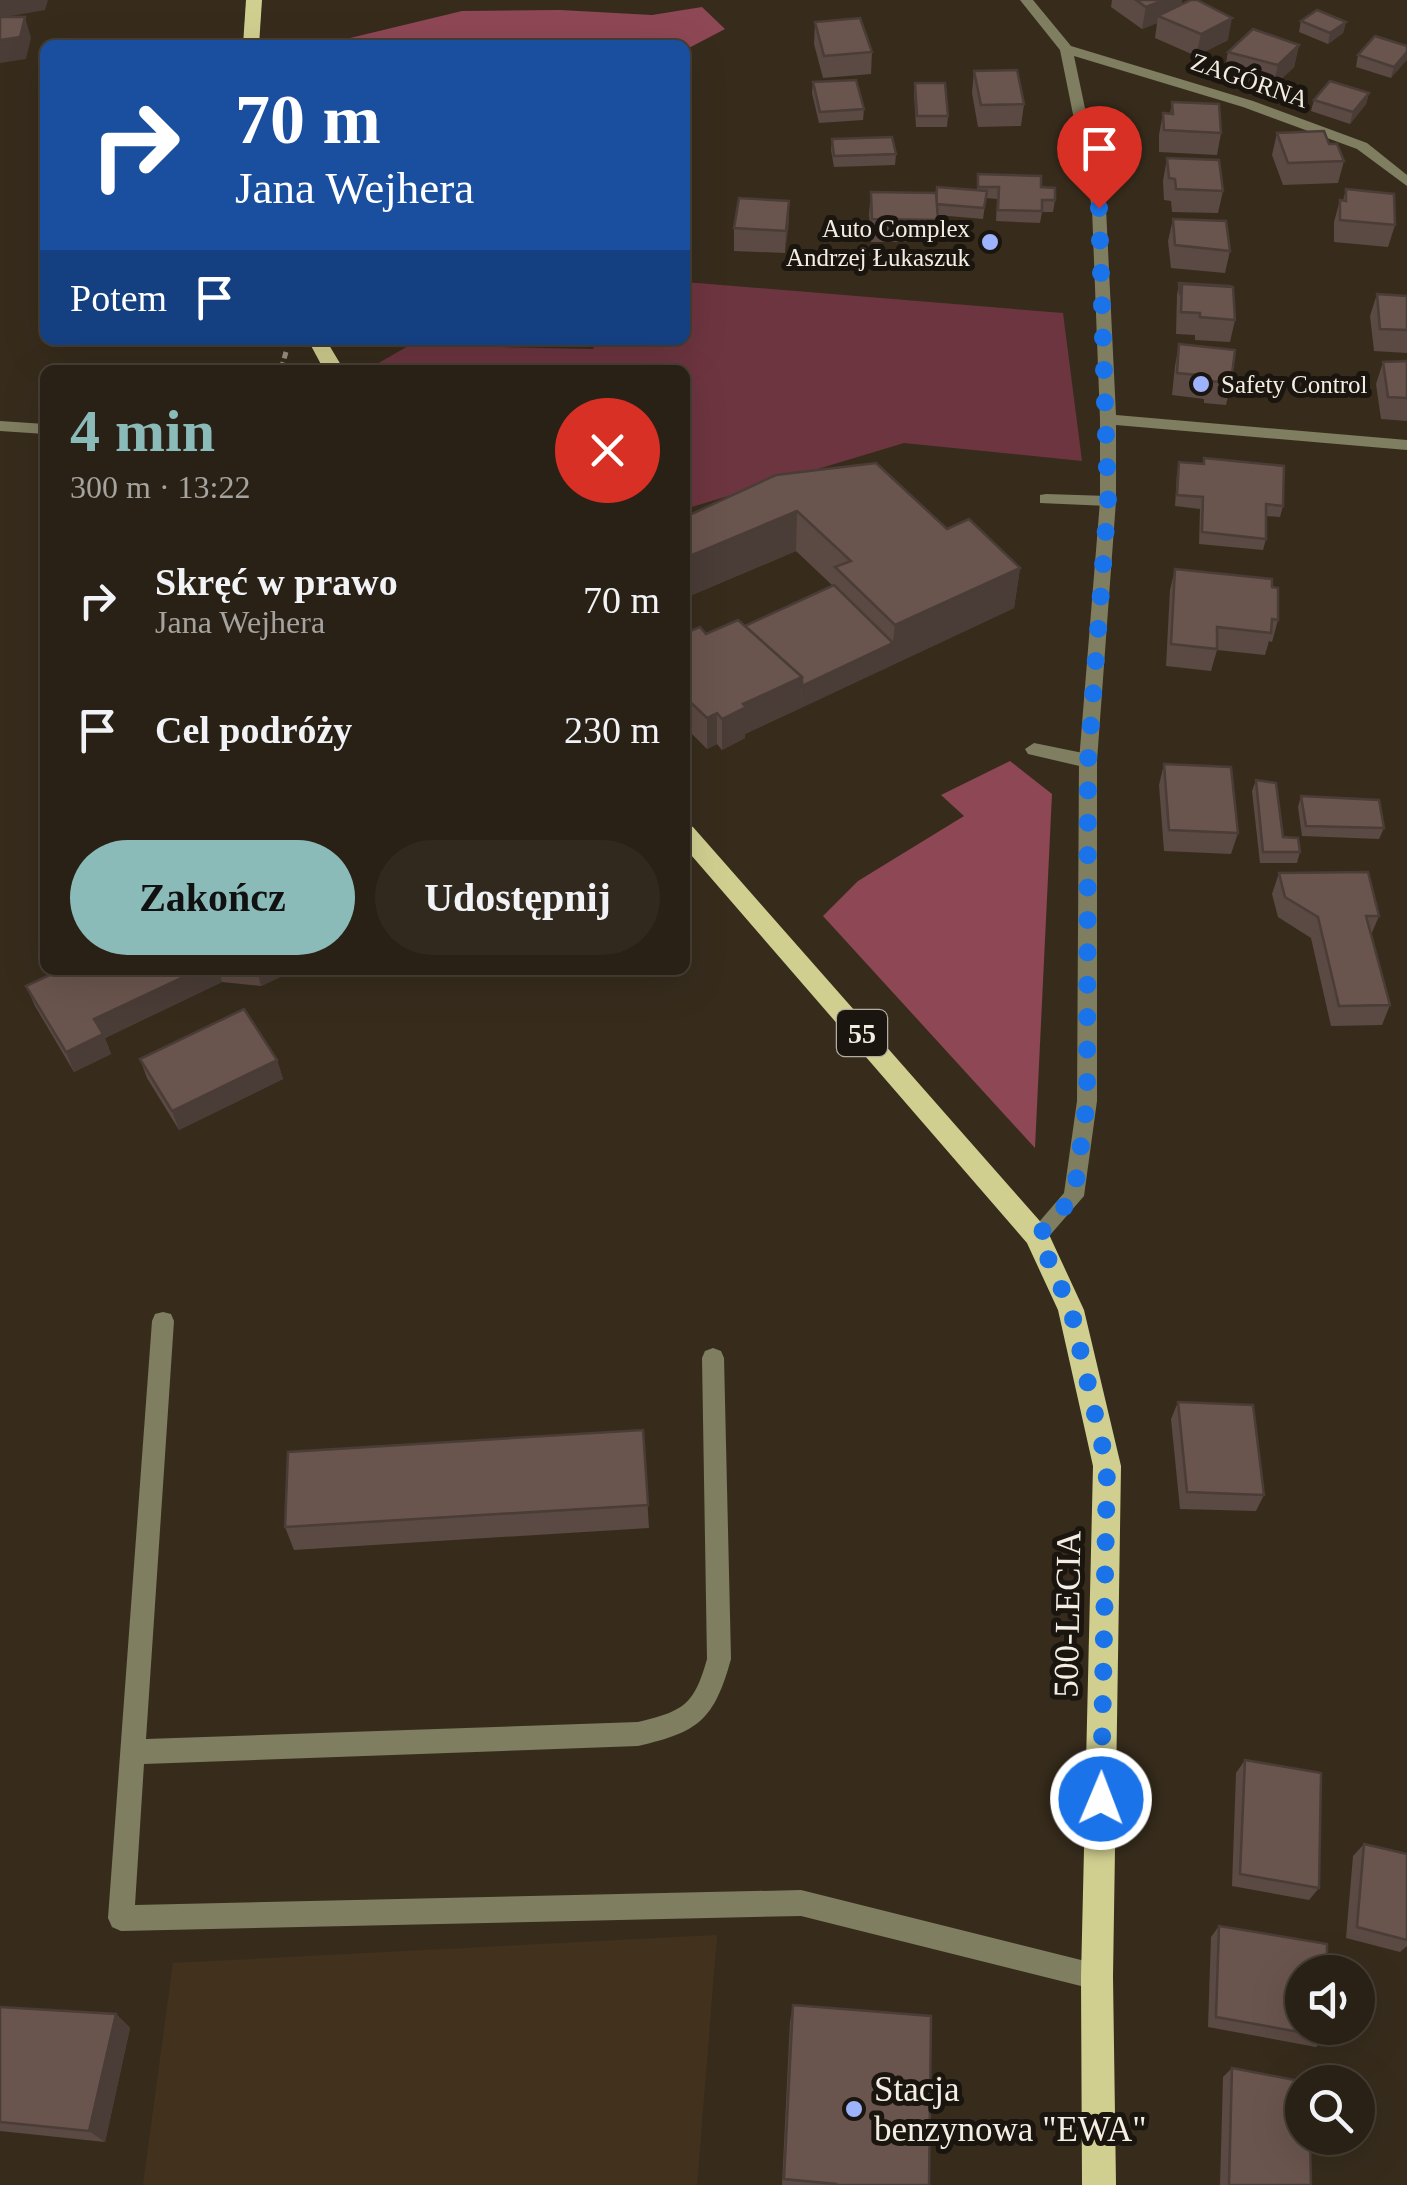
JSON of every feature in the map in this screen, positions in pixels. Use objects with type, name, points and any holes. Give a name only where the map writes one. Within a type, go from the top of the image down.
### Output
[{"type":"main road","points":[[251,40],[254,0]]},
{"type":"main road","name":"55","points":[[690,839],[1038,1236]]},
{"type":"main road","name":"500-LECIA","points":[[1038,1236],[1071,1310],[1107,1466],[1097,1978],[1099,2185]]},
{"type":"street","points":[[1026,0],[1066,49],[1099,208],[1108,420],[1108,501],[1088,761],[1087,1101],[1074,1196],[1038,1236]]},
{"type":"street","name":"ZAGÓRNA","points":[[1066,49],[1248,104],[1362,146],[1407,182]]},
{"type":"street","points":[[1108,420],[1407,445]]},
{"type":"street","points":[[0,426],[40,429]]},
{"type":"street","points":[[1046,499],[1108,501]]},
{"type":"street","points":[[1034,750],[1088,761]]},
{"type":"street","points":[[163,1321],[120,1918],[801,1903],[1097,1978]]},
{"type":"street","points":[[134,1752],[638,1734],[684,1724],[709,1698],[719,1659],[713,1358]]},
{"type":"shaded area","points":[[702,7],[725,29],[690,47],[690,40],[342,40],[462,11],[560,10],[652,15]]},
{"type":"shaded area","points":[[690,282],[1063,313],[1082,461],[904,443],[690,507],[690,365],[375,365],[410,345],[593,349],[595,345],[690,345]]},
{"type":"shaded area","points":[[1010,761],[1052,794],[1035,1148],[823,916],[858,881],[964,816],[941,795]]},
{"type":"shaded area","points":[[717,1935],[697,2185],[143,2185],[173,1963]]},
{"type":"building","points":[[1136,0],[1164,0],[1146,7]]},
{"type":"building","points":[[1191,0],[1232,18],[1201,34],[1158,16]]},
{"type":"building","points":[[1317,10],[1346,22],[1330,33],[1301,21]]},
{"type":"building","points":[[0,17],[25,17],[20,37],[0,40]]},
{"type":"building","points":[[860,18],[872,52],[824,56],[815,22]]},
{"type":"building","points":[[1253,29],[1299,45],[1278,65],[1228,52]]},
{"type":"building","points":[[1375,36],[1407,46],[1407,52],[1394,67],[1358,55]]},
{"type":"building","points":[[1017,70],[1024,104],[981,105],[974,71]]},
{"type":"building","points":[[856,80],[864,109],[820,112],[813,82]]},
{"type":"building","points":[[1330,81],[1369,93],[1353,112],[1314,100]]},
{"type":"building","points":[[915,83],[945,83],[948,116],[917,116]]},
{"type":"building","points":[[1172,102],[1219,104],[1221,133],[1164,130],[1163,113],[1173,114]]},
{"type":"building","points":[[1324,131],[1329,144],[1337,144],[1344,161],[1288,163],[1277,133]]},
{"type":"building","points":[[892,137],[896,154],[834,156],[832,139]]},
{"type":"building","points":[[1167,158],[1219,160],[1223,191],[1176,189],[1175,179],[1169,178]]},
{"type":"building","points":[[978,174],[1041,176],[1041,187],[1055,188],[1055,200],[1042,200],[1042,211],[998,210],[999,187],[978,187]]},
{"type":"building","points":[[937,187],[987,191],[984,208],[936,204]]},
{"type":"building","points":[[1346,189],[1394,194],[1395,225],[1340,220],[1340,200],[1346,201]]},
{"type":"building","points":[[871,192],[936,193],[938,220],[872,219]]},
{"type":"building","points":[[739,198],[789,201],[786,231],[734,228]]},
{"type":"building","points":[[1173,219],[1226,221],[1230,251],[1175,245]]},
{"type":"building","points":[[1182,284],[1233,287],[1235,320],[1181,312]]},
{"type":"building","points":[[1377,294],[1407,296],[1407,330],[1380,329]]},
{"type":"building","points":[[1179,344],[1235,350],[1231,383],[1177,373]]},
{"type":"building","points":[[1407,361],[1407,398],[1388,397],[1383,362]]},
{"type":"building","points":[[1204,458],[1284,466],[1283,506],[1266,504],[1266,539],[1202,532],[1203,497],[1177,495],[1179,462],[1204,464]]},
{"type":"building","points":[[876,463],[947,529],[969,519],[1020,568],[895,625],[835,567],[851,561],[797,511],[690,556],[690,515],[776,475]]},
{"type":"building","points":[[1175,569],[1272,579],[1272,587],[1278,588],[1278,620],[1272,619],[1271,633],[1217,627],[1217,649],[1171,644]]},
{"type":"building","points":[[834,585],[893,643],[802,686],[802,677],[745,626]]},
{"type":"building","points":[[738,620],[802,677],[743,704],[746,707],[722,719],[717,713],[707,718],[690,702],[690,631],[700,627],[706,634]]},
{"type":"building","points":[[1164,764],[1231,767],[1238,833],[1169,830]]},
{"type":"building","points":[[1256,780],[1276,783],[1283,837],[1298,838],[1300,852],[1263,852]]},
{"type":"building","points":[[1301,796],[1379,800],[1384,828],[1306,826]]},
{"type":"building","points":[[1368,872],[1379,916],[1366,916],[1390,1005],[1339,1006],[1318,917],[1285,897],[1279,873]]},
{"type":"building","points":[[49,975],[188,975],[94,1019],[103,1034],[66,1052],[26,986]]},
{"type":"building","points":[[244,1009],[277,1060],[172,1111],[140,1059]]},
{"type":"building","points":[[1178,1402],[1253,1405],[1264,1495],[1187,1492]]},
{"type":"building","points":[[643,1430],[648,1505],[285,1527],[288,1452]]},
{"type":"building","points":[[1245,1760],[1321,1773],[1319,1888],[1240,1874]]},
{"type":"building","points":[[1364,1844],[1407,1854],[1407,1940],[1357,1927]]},
{"type":"building","points":[[1219,1926],[1327,1944],[1327,1955],[1285,1955],[1285,2029],[1216,2017]]},
{"type":"building","name":"Stacja benzynowa \"EWA\"","points":[[793,2005],[931,2016],[929,2185],[836,2185],[784,2179]]},
{"type":"building","points":[[0,2007],[116,2014],[89,2131],[0,2122]]},
{"type":"building","points":[[1232,2068],[1285,2078],[1285,2155],[1310,2155],[1311,2185],[1229,2185]]},
{"type":"place","name":"Auto Complex Andrzej Łukaszuk","points":[[990,242]]},
{"type":"place","name":"Safety Control","points":[[1201,384]]},
{"type":"place","name":"Stacja benzynowa \"EWA\"","points":[[854,2109]]},
{"type":"route","points":[[1099,208],[1108,501],[1088,761],[1087,1101],[1074,1196],[1038,1236],[1071,1310],[1107,1466],[1101,1799]]}]
